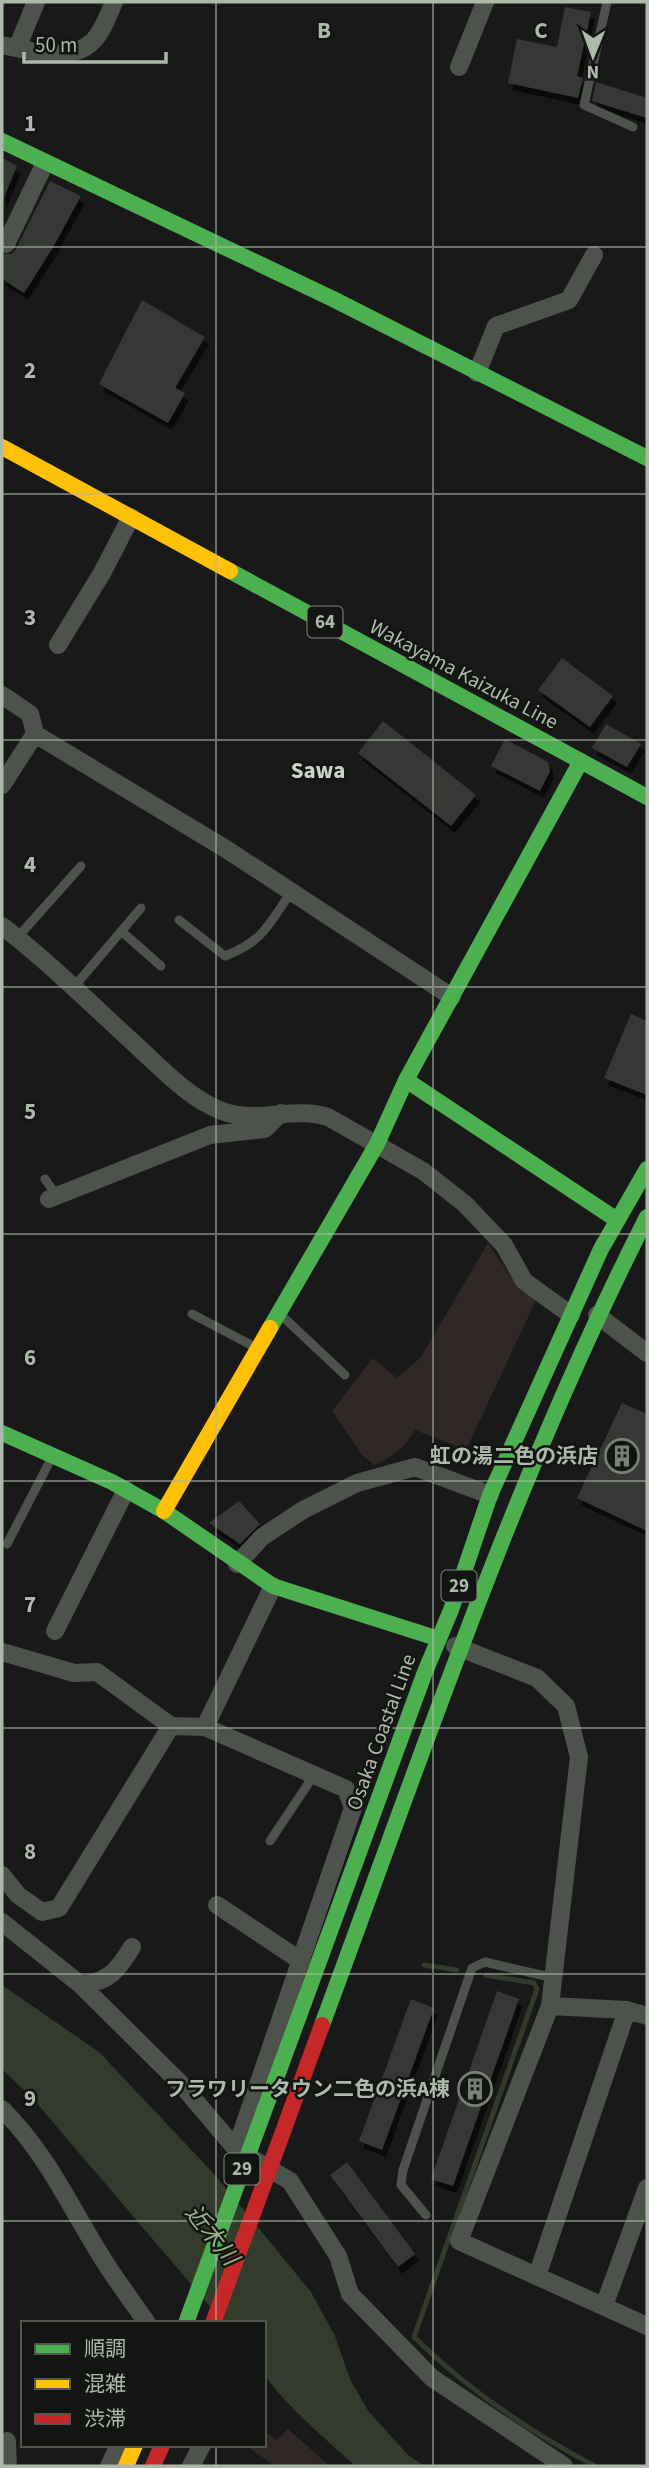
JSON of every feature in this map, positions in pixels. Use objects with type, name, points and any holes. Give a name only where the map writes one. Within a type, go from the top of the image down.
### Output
[{"type":"main road","points":[[2,141],[333,299],[647,458]]},
{"type":"main road","name":"Wakayama Kaizuka Line","points":[[2,447],[647,797]]},
{"type":"main road","points":[[164,1511],[377,1144],[406,1080],[582,761]]},
{"type":"main road","points":[[406,1080],[617,1220]]},
{"type":"main road","name":"Osaka Coastal Line","points":[[187,2321],[490,1495],[601,1249],[647,1169]]},
{"type":"main road","name":"29","points":[[214,2321],[518,1497],[597,1315],[643,1238],[647,1217]]},
{"type":"main road","points":[[2,1433],[126,1490],[164,1511],[237,1564],[273,1586],[439,1639]]},
{"type":"main road","points":[[126,2466],[134,2447]]},
{"type":"main road","points":[[153,2466],[161,2447]]},
{"type":"street","points":[[36,2],[10,47],[40,53],[80,49],[93,42],[114,2]]},
{"type":"street","points":[[459,67],[485,2]]},
{"type":"street","points":[[2,242],[6,244],[45,163]]},
{"type":"street","points":[[477,373],[496,326],[569,300],[594,255]]},
{"type":"street","points":[[58,645],[102,573],[131,517]]},
{"type":"street","points":[[2,695],[30,714],[35,734],[290,892],[452,997]]},
{"type":"street","points":[[2,785],[35,734]]},
{"type":"street","points":[[2,926],[163,1070],[207,1105],[225,1113],[312,1112],[377,1144],[423,1171],[465,1204],[504,1245],[524,1281],[571,1315]]},
{"type":"street","points":[[53,1197],[209,1135],[265,1129],[281,1113]]},
{"type":"street","points":[[617,1220],[643,1238]]},
{"type":"street","points":[[597,1315],[647,1353]]},
{"type":"street","points":[[237,1564],[262,1536],[303,1510],[357,1483],[415,1467],[490,1495]]},
{"type":"street","points":[[55,1631],[126,1490]]},
{"type":"street","points":[[205,1727],[273,1586]]},
{"type":"street","points":[[439,1639],[537,1678],[566,1706],[579,1757],[556,1978],[550,2006],[459,2241],[647,2326]]},
{"type":"street","points":[[2,1652],[74,1673],[97,1672],[171,1726],[205,1727],[346,1789],[353,1808],[236,2150]]},
{"type":"street","points":[[2,1875],[18,1895],[42,1912],[59,1908],[171,1726]]},
{"type":"street","points":[[217,1905],[301,1961]]},
{"type":"street","points":[[2,1922],[81,1986],[180,2083],[236,2150],[290,2181],[338,2256],[350,2294],[432,2378],[564,2466]]},
{"type":"street","points":[[81,1986],[99,1984],[116,1973],[132,1947]]},
{"type":"street","points":[[550,2006],[627,2010],[647,2016]]},
{"type":"street","points":[[537,2276],[627,2010]]},
{"type":"street","points":[[2,2109],[29,2136],[52,2169],[101,2257],[146,2321]]},
{"type":"street","points":[[604,2306],[647,2188]]},
{"type":"street","points":[[7,2441],[8,2466]]},
{"type":"street","points":[[109,2466],[118,2447]]},
{"type":"street","points":[[191,2466],[201,2447]]},
{"type":"lane","points":[[607,2],[584,105],[633,127]]},
{"type":"lane","points":[[18,938],[81,866]]},
{"type":"lane","points":[[179,920],[225,956],[249,947],[259,938],[290,892]]},
{"type":"lane","points":[[73,988],[141,908]]},
{"type":"lane","points":[[121,931],[161,966]]},
{"type":"lane","points":[[45,1179],[53,1197]]},
{"type":"lane","points":[[279,1313],[345,1375]]},
{"type":"lane","points":[[192,1314],[258,1348]]},
{"type":"lane","points":[[7,1544],[53,1456]]},
{"type":"lane","points":[[270,1841],[314,1775]]},
{"type":"lane","points":[[426,2216],[401,2185],[403,2170],[472,1968],[485,1962],[556,1978]]},
{"type":"shaded area","points":[[488,1243],[520,1290],[537,1298],[466,1450],[415,1430],[398,1451],[374,1465],[362,1455],[332,1411],[373,1358],[397,1378],[421,1357]]},
{"type":"shaded area","points":[[288,2429],[330,2466],[275,2466],[248,2447],[266,2447],[266,2432],[277,2440]]},
{"type":"water","name":"近木川","points":[[2,1985],[99,2052],[215,2175],[311,2292],[335,2336],[350,2379],[369,2412],[409,2456],[425,2466],[356,2466],[306,2421],[266,2376],[266,2321],[222,2321],[34,2100],[2,2069]]},
{"type":"building","points":[[565,7],[591,12],[577,76],[583,78],[578,98],[508,83],[517,39],[557,47]]},
{"type":"building","points":[[596,82],[647,98],[647,118],[592,101]]},
{"type":"building","points":[[2,158],[17,166],[2,202]]},
{"type":"building","points":[[50,181],[81,196],[24,293],[2,279],[2,254],[12,254],[16,249]]},
{"type":"building","points":[[142,300],[205,337],[175,388],[185,393],[168,423],[99,384]]},
{"type":"building","points":[[562,658],[613,696],[590,727],[538,690]]},
{"type":"building","points":[[383,721],[476,795],[451,826],[358,753]]},
{"type":"building","points":[[606,724],[641,744],[627,767],[592,748]]},
{"type":"building","points":[[505,739],[548,762],[550,771],[540,791],[491,766]]},
{"type":"building","points":[[631,1014],[647,1021],[647,1095],[604,1078]]},
{"type":"building","name":"虹の湯二色の浜店","points":[[622,1403],[647,1414],[647,1531],[577,1498]]},
{"type":"building","points":[[239,1501],[260,1524],[240,1544],[209,1523]]},
{"type":"building","name":"フラワリータウン二色の浜A棟","points":[[497,1991],[519,1999],[453,2186],[431,2179]]},
{"type":"building","points":[[411,1999],[434,2008],[382,2150],[359,2141]]},
{"type":"building","points":[[347,2162],[415,2254],[398,2267],[330,2175]]},
{"type":"waterway","points":[[424,1965],[457,1970]]},
{"type":"waterway","points":[[486,1975],[534,1983],[537,1989],[414,2337],[477,2392],[546,2439],[595,2466]]},
{"type":"traffic: fast","points":[[2,141],[333,299],[647,458]]},
{"type":"traffic: fast","points":[[230,571],[647,797]]},
{"type":"traffic: fast","points":[[270,1328],[377,1144],[406,1080],[581,761]]},
{"type":"traffic: fast","points":[[406,1080],[617,1220]]},
{"type":"traffic: fast","points":[[299,2016],[425,1672],[451,1610],[490,1495],[601,1249],[647,1169]]},
{"type":"traffic: fast","points":[[322,2025],[434,1718],[513,1515],[599,1315],[647,1217]]},
{"type":"traffic: fast","points":[[2,1433],[112,1482],[164,1511],[273,1586],[439,1639]]},
{"type":"traffic: fast","points":[[187,2321],[299,2016]]},
{"type":"traffic: slow","points":[[2,447],[230,571]]},
{"type":"traffic: slow","points":[[164,1511],[270,1328]]},
{"type":"traffic: slow","points":[[126,2466],[134,2447]]},
{"type":"traffic: jam","points":[[214,2321],[322,2025]]},
{"type":"traffic: jam","points":[[153,2466],[161,2447]]},
{"type":"place","name":"虹の湯二色の浜店","points":[[622,1456]]},
{"type":"place","name":"フラワリータウン二色の浜A棟","points":[[475,2089]]},
{"type":"district","name":"Sawa","points":[[318,770]]}]
